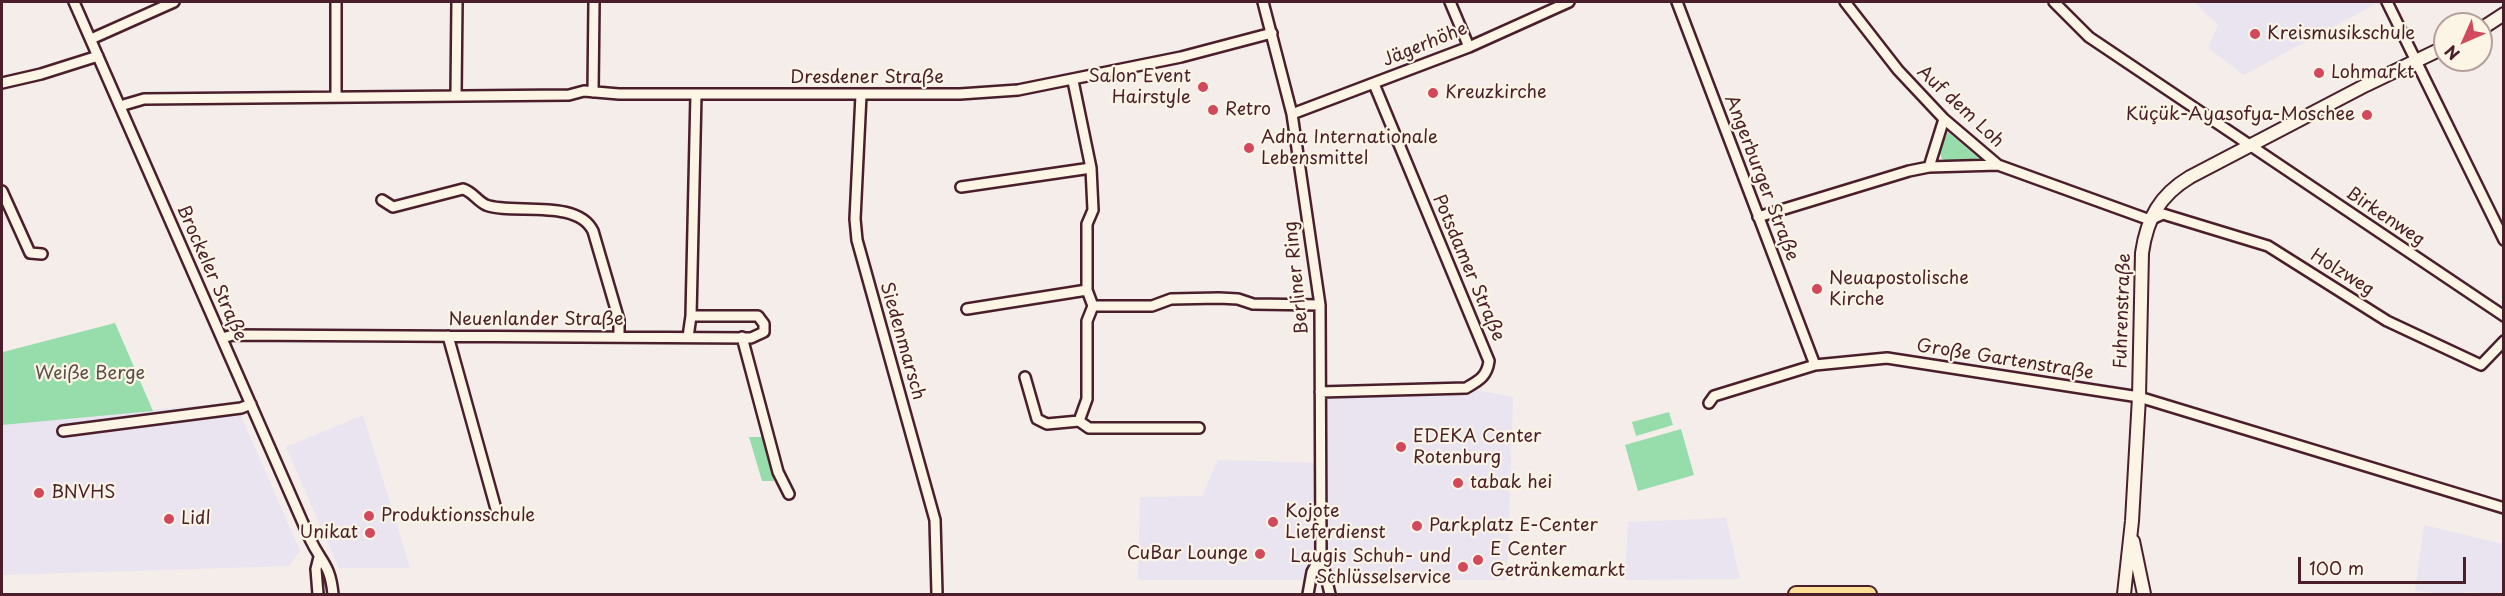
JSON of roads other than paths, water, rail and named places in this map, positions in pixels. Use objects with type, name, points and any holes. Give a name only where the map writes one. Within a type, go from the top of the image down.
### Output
[{"type":"main road","points":[[1796,594],[1869,594]]},
{"type":"street","name":"Brockeler Straße","points":[[74,2],[319,557],[331,573],[333,594]]},
{"type":"street","points":[[91,39],[174,2]]},
{"type":"street","points":[[336,2],[336,95]]},
{"type":"street","points":[[456,94],[457,2]]},
{"type":"street","points":[[594,2],[594,92]]},
{"type":"street","name":"Berliner Ring","points":[[1263,2],[1292,114],[1320,305],[1321,556],[1330,594]]},
{"type":"street","points":[[1450,2],[1469,47]]},
{"type":"street","name":"Jägerhöhe","points":[[1292,114],[1469,47],[1569,2]]},
{"type":"street","name":"Angerburger Straße","points":[[1677,2],[1815,365]]},
{"type":"street","name":"Auf dem Loh","points":[[1845,2],[1898,70],[1944,119],[1998,165],[2150,220]]},
{"type":"street","name":"Birkenweg","points":[[2054,2],[2089,37],[2504,316]]},
{"type":"street","points":[[2387,2],[2504,240]]},
{"type":"street","name":"Dresdener Straße","points":[[120,106],[144,99],[336,95],[594,92],[975,94],[1072,81],[1272,33]]},
{"type":"street","name":"Fuhrenstraße","points":[[2124,594],[2131,534],[2139,396],[2142,253],[2150,220],[2156,207],[2172,189],[2248,146],[2433,53]]},
{"type":"street","points":[[2,82],[41,74],[98,56]]},
{"type":"street","points":[[1072,81],[1091,168],[1093,210],[1087,224],[1087,290],[1093,306],[1087,321],[1087,399],[1079,421]]},
{"type":"street","name":"Potsdamer Straße","points":[[1320,392],[1466,388],[1482,379],[1488,370],[1489,362],[1374,84]]},
{"type":"street","points":[[688,337],[696,94]]},
{"type":"street","name":"Siedenmarsch","points":[[861,95],[855,219],[857,240],[934,519],[937,594]]},
{"type":"street","points":[[1929,167],[1944,119]]},
{"type":"street","points":[[1758,217],[1909,171],[1929,167],[1998,165]]},
{"type":"street","points":[[962,187],[1091,168]]},
{"type":"street","points":[[382,200],[393,207],[463,189],[489,206],[551,209],[583,220],[593,231],[619,320],[619,336]]},
{"type":"street","points":[[2,191],[30,254],[42,254]]},
{"type":"street","name":"Holzweg","points":[[2150,220],[2163,214],[2268,246],[2387,321],[2481,365],[2504,341]]},
{"type":"street","points":[[967,309],[1087,290]]},
{"type":"street","points":[[1093,306],[1152,306],[1171,299],[1219,298],[1238,299],[1253,304],[1320,305]]},
{"type":"street","name":"Neuenlander Straße","points":[[222,338],[233,335],[751,338],[764,332],[764,324],[758,316],[690,316]]},
{"type":"street","points":[[448,336],[496,509]]},
{"type":"street","points":[[742,337],[778,472],[789,494]]},
{"type":"street","name":"Große Gartenstraße","points":[[1709,403],[1714,396],[1815,365],[1887,358],[2139,396],[2504,508]]},
{"type":"street","points":[[1025,377],[1037,420],[1047,424],[1079,421],[1089,428],[1199,428]]},
{"type":"street","points":[[63,431],[241,408],[251,404]]},
{"type":"street","name":"Fuhrenstraße","points":[[2131,534],[2144,594]]},
{"type":"street","name":"Berliner Ring","points":[[1308,594],[1312,572],[1321,556]]},
{"type":"street","name":"Brockeler Straße","points":[[318,594],[316,569],[319,557]]},
{"type":"place","name":"Kreismusikschule","points":[[2255,34]]},
{"type":"place","name":"Lohmarkt","points":[[2319,73]]},
{"type":"place","name":"Salon Event Hairstyle","points":[[1203,87]]},
{"type":"place","name":"Kreuzkirche","points":[[1433,93]]},
{"type":"place","name":"Retro","points":[[1213,110]]},
{"type":"place","name":"Küçük-Ayasofya-Moschee","points":[[2367,115]]},
{"type":"place","name":"Adna Internationale Lebensmittel","points":[[1249,148]]},
{"type":"place","name":"Neuapostolische Kirche","points":[[1817,289]]},
{"type":"place","name":"EDEKA Center Rotenburg","points":[[1401,447]]},
{"type":"place","name":"tabak hei","points":[[1458,483]]},
{"type":"place","name":"BNVHS","points":[[39,493]]},
{"type":"place","name":"Produktionsschule","points":[[369,516]]},
{"type":"place","name":"Lidl","points":[[169,519]]},
{"type":"place","name":"Kojote Lieferdienst","points":[[1273,522]]},
{"type":"place","name":"Parkplatz E-Center","points":[[1417,526]]},
{"type":"place","name":"Unikat","points":[[370,533]]},
{"type":"place","name":"CuBar Lounge","points":[[1260,554]]},
{"type":"place","name":"E Center Getränkemarkt","points":[[1478,560]]},
{"type":"place","name":"Laugis Schuh- und Schlüsselservice","points":[[1463,567]]},
{"type":"park label","name":"Weiße Berge","points":[[90,374]]}]
